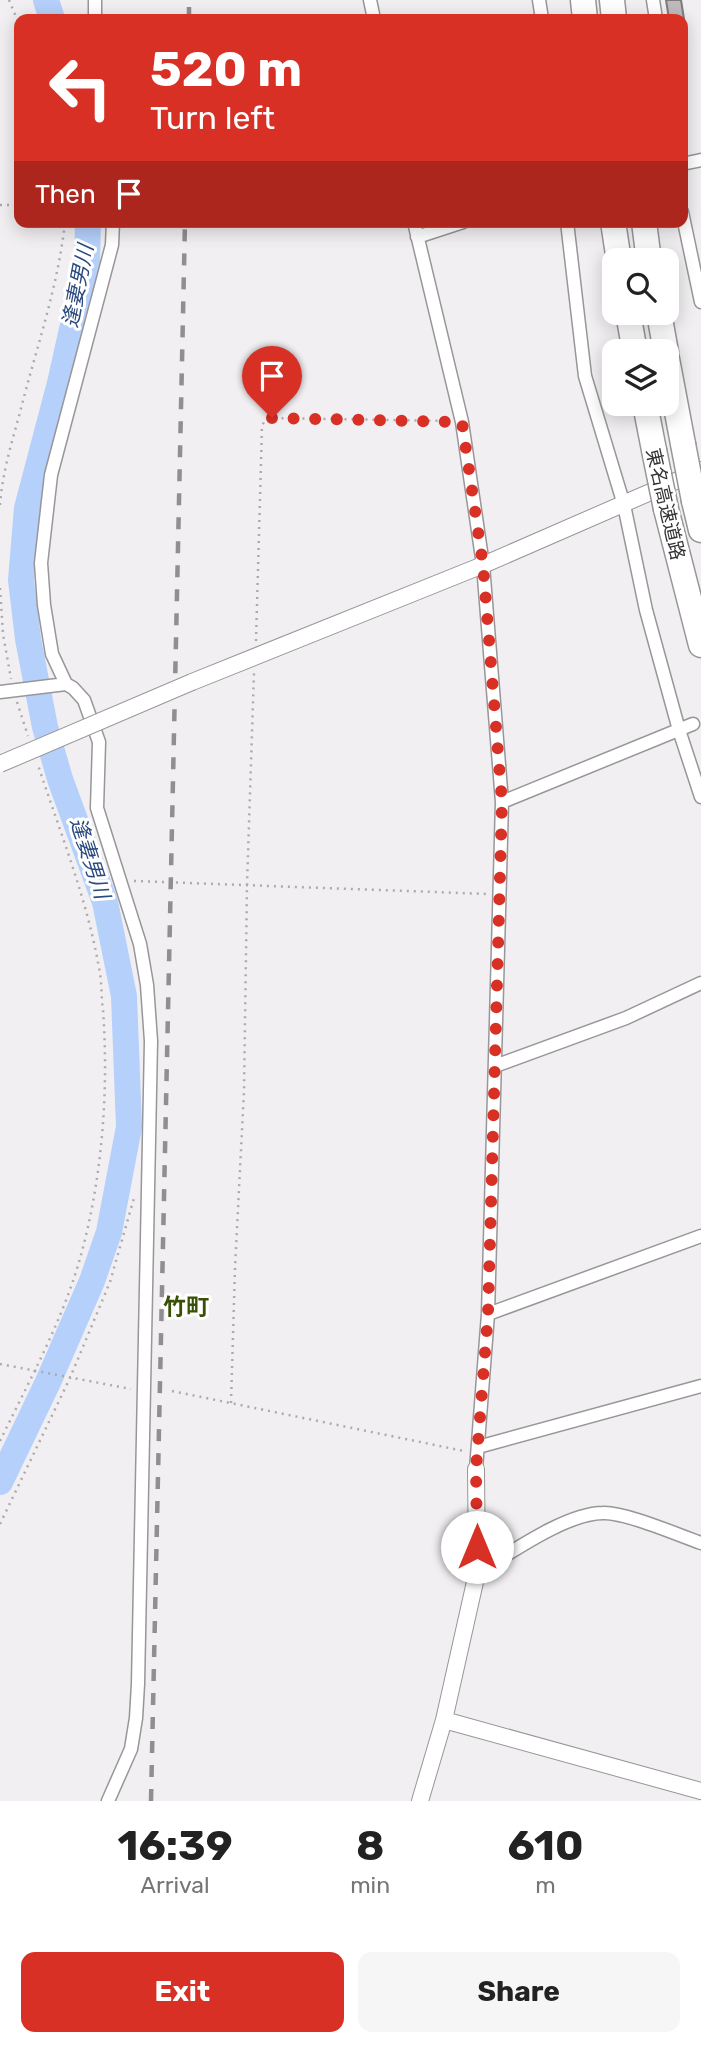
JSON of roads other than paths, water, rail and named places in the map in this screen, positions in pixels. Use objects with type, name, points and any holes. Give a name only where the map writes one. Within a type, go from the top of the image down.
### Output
[{"type":"highway","points":[[615,228],[617,248]]},
{"type":"highway","points":[[645,228],[647,248]]},
{"type":"highway","name":"東名高速道路","points":[[647,416],[666,509],[701,645]]},
{"type":"highway","name":"東名高速道路","points":[[677,416],[701,530]]},
{"type":"street","points":[[108,1801],[131,1749],[136,1718],[151,1041],[147,985],[140,944],[97,808],[99,742],[84,700],[66,684],[52,654],[45,615],[41,563],[54,464],[112,245],[113,228]]},
{"type":"street","points":[[415,228],[462,422],[483,565],[502,802],[488,1314],[477,1457],[477,1573],[444,1720],[420,1801]]},
{"type":"street","points":[[417,237],[445,228]]},
{"type":"street","points":[[568,228],[585,376],[624,505],[646,610],[679,730],[701,797]]},
{"type":"street","points":[[685,228],[701,303]]},
{"type":"street","points":[[0,764],[192,682],[483,565],[701,470]]},
{"type":"street","points":[[10,691],[66,684]]},
{"type":"street","points":[[502,802],[693,724]]},
{"type":"street","points":[[495,1066],[625,1018],[701,983]]},
{"type":"street","points":[[488,1314],[701,1236]]},
{"type":"street","points":[[477,1457],[701,1386]]},
{"type":"street","points":[[477,1573],[583,1515],[605,1513],[624,1517],[701,1543]]},
{"type":"street","points":[[444,1720],[701,1791]]},
{"type":"waterway","name":"逢妻男川","points":[[46,0],[50,14]]},
{"type":"waterway","name":"逢妻男川","points":[[0,1482],[92,1281],[109,1232],[129,1127],[124,996],[105,902],[60,779],[45,727],[28,639],[21,580],[27,508],[60,383],[87,262],[88,228]]},
{"type":"railway","points":[[189,0],[189,14]]},
{"type":"railway","points":[[151,1801],[185,228]]},
{"type":"district","name":"竹町","points":[[186,1307]]}]
